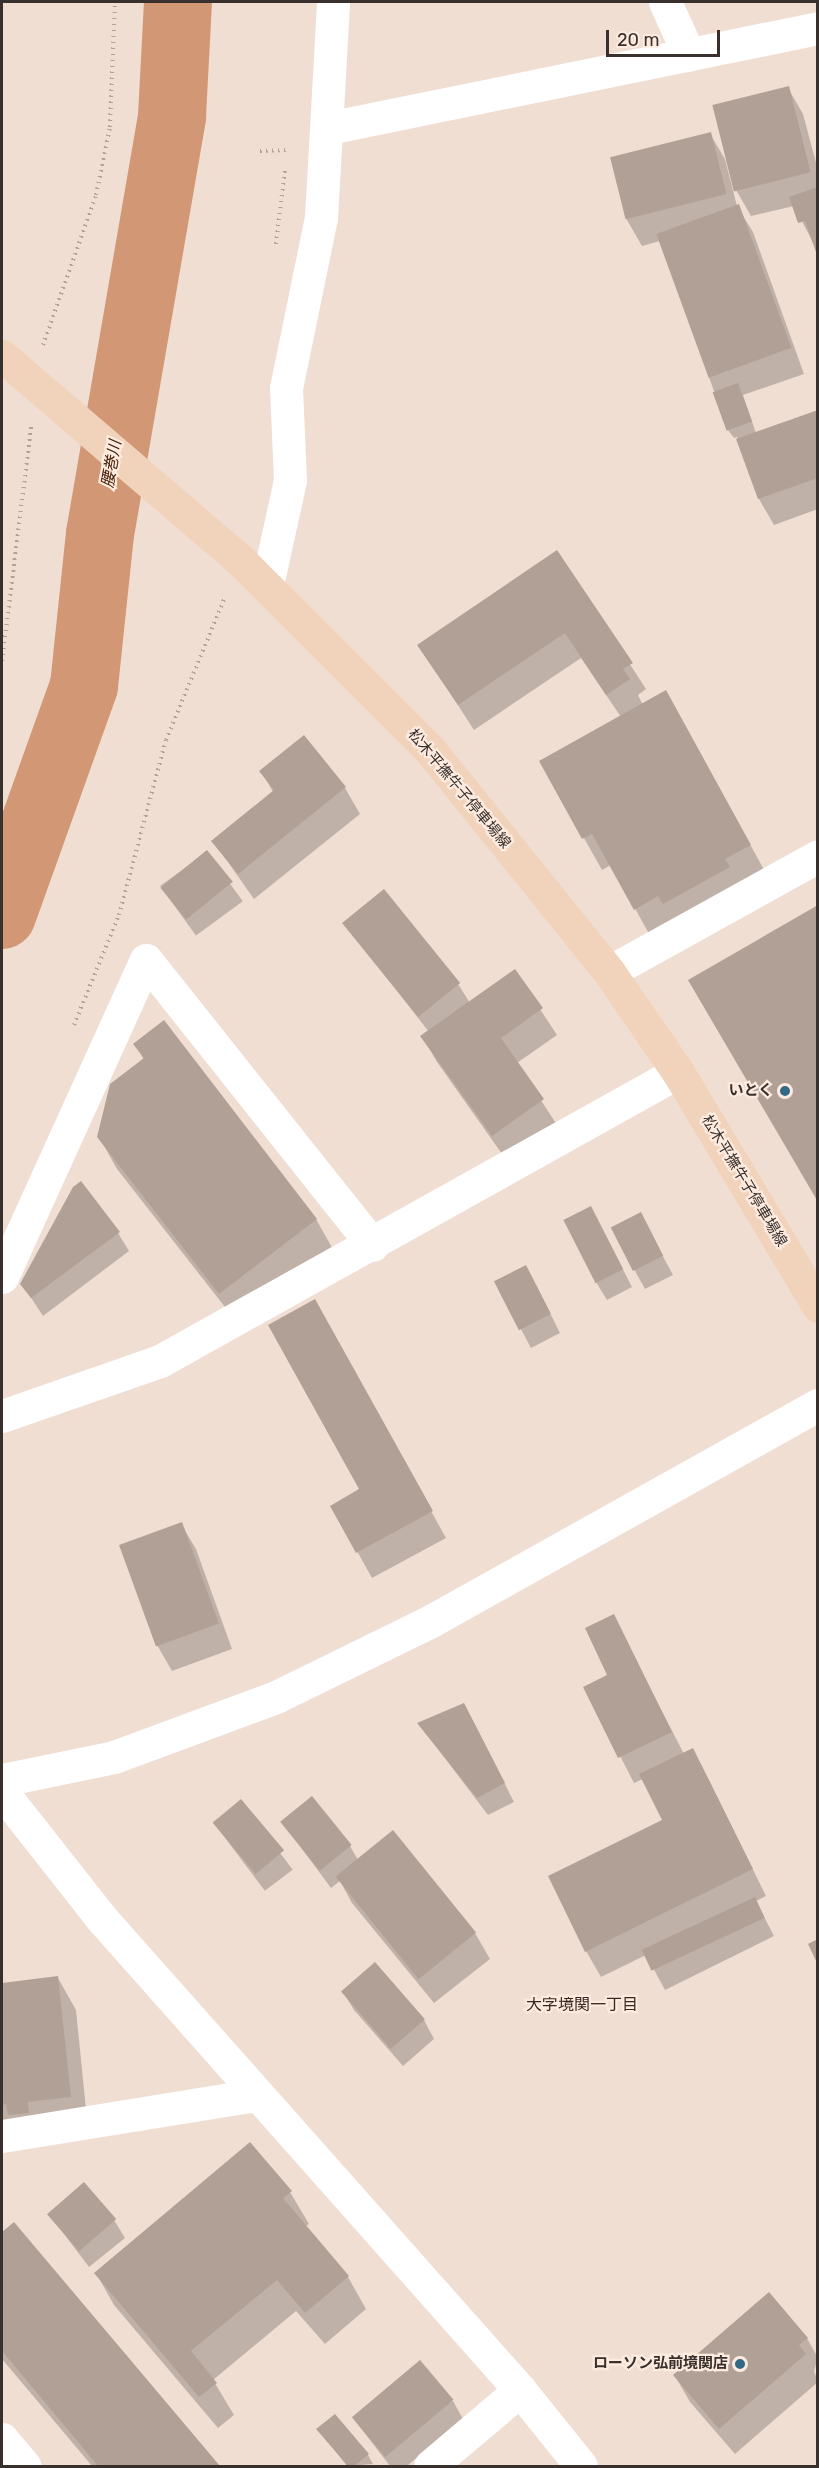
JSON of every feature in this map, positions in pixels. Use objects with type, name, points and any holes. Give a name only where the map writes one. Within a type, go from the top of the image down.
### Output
[{"type":"main road","name":"松木平撫牛子停車場線","points":[[2,356],[202,524],[267,585],[430,750],[609,972],[678,1072],[818,1306]]},
{"type":"street","points":[[267,585],[291,480],[286,388],[321,218],[328,128],[333,2]]},
{"type":"street","points":[[665,2],[689,55]]},
{"type":"street","points":[[328,128],[818,28]]},
{"type":"street","points":[[609,972],[818,856]]},
{"type":"street","points":[[2,1277],[146,960],[374,1245]]},
{"type":"street","points":[[2,1416],[160,1361],[374,1245],[678,1072]]},
{"type":"street","points":[[2,1780],[114,1757],[276,1697],[431,1621],[818,1405]]},
{"type":"street","points":[[2,1792],[102,1919],[255,2095],[519,2390],[581,2466]]},
{"type":"street","points":[[2,2136],[255,2095]]},
{"type":"street","points":[[430,2466],[519,2390]]},
{"type":"street","points":[[2,2439],[25,2466]]},
{"type":"path","points":[[2,661],[44,339],[96,195],[110,128],[116,2]]},
{"type":"path","points":[[260,151],[287,150]]},
{"type":"path","points":[[69,1035],[119,915],[166,740],[240,560]]},
{"type":"building","points":[[789,86],[811,172],[734,191],[712,105]]},
{"type":"building","points":[[711,132],[726,194],[626,219],[610,157]]},
{"type":"building","points":[[818,187],[817,255],[805,221],[798,223],[789,197]]},
{"type":"building","points":[[739,204],[791,348],[709,378],[656,234]]},
{"type":"building","points":[[738,383],[752,422],[727,431],[713,392]]},
{"type":"building","points":[[818,410],[818,478],[758,499],[736,439]]},
{"type":"building","points":[[557,550],[633,663],[623,669],[630,679],[606,695],[565,633],[458,705],[417,645]]},
{"type":"building","points":[[666,690],[751,845],[725,859],[730,867],[663,904],[658,896],[634,910],[592,834],[582,839],[539,761]]},
{"type":"building","points":[[304,735],[346,787],[238,874],[211,841],[274,790],[259,771]]},
{"type":"building","points":[[207,850],[233,882],[186,920],[160,888]]},
{"type":"building","points":[[384,889],[460,983],[418,1017],[342,923]]},
{"type":"building","name":"いとく","points":[[818,905],[818,1202],[688,980]]},
{"type":"building","points":[[515,969],[543,1008],[501,1038],[544,1099],[492,1136],[420,1036]]},
{"type":"building","points":[[164,1020],[317,1219],[219,1294],[97,1137],[110,1084],[144,1058],[133,1044]]},
{"type":"building","points":[[81,1181],[120,1232],[31,1298],[20,1284],[73,1187]]},
{"type":"building","points":[[591,1206],[623,1269],[596,1283],[563,1220]]},
{"type":"building","points":[[641,1212],[663,1256],[633,1271],[611,1227]]},
{"type":"building","points":[[526,1265],[551,1314],[519,1330],[494,1281]]},
{"type":"building","points":[[315,1299],[433,1511],[356,1553],[330,1506],[359,1489],[268,1325]]},
{"type":"building","points":[[182,1522],[219,1623],[156,1646],[119,1545]]},
{"type":"building","points":[[614,1614],[672,1732],[618,1758],[583,1687],[607,1675],[585,1628]]},
{"type":"building","points":[[464,1703],[505,1783],[477,1798],[417,1723]]},
{"type":"building","points":[[693,1748],[753,1869],[585,1952],[548,1876],[662,1820],[639,1774]]},
{"type":"building","points":[[312,1796],[352,1845],[320,1871],[280,1822]]},
{"type":"building","points":[[241,1799],[284,1850],[256,1874],[213,1823]]},
{"type":"building","points":[[393,1830],[476,1933],[419,1979],[335,1877]]},
{"type":"building","points":[[755,1897],[765,1918],[651,1971],[642,1950]]},
{"type":"building","points":[[818,1939],[818,1965],[808,1944]]},
{"type":"building","points":[[375,1962],[425,2019],[391,2049],[341,1992]]},
{"type":"building","points":[[58,1976],[71,2097],[28,2102],[29,2113],[8,2115],[6,2104],[2,2105],[2,1983]]},
{"type":"building","points":[[250,2142],[292,2191],[283,2198],[349,2276],[305,2313],[277,2280],[191,2351],[217,2383],[199,2397],[94,2273]]},
{"type":"building","points":[[84,2182],[116,2219],[79,2251],[47,2214]]},
{"type":"building","points":[[14,2222],[220,2466],[98,2466],[2,2351],[2,2232]]},
{"type":"building","name":"ローソン弘前境関店","points":[[769,2292],[808,2338],[799,2345],[806,2354],[719,2429],[673,2375]]},
{"type":"building","points":[[420,2360],[453,2400],[385,2457],[352,2417]]},
{"type":"building","points":[[335,2414],[369,2454],[354,2466],[348,2466],[316,2429]]},
{"type":"waterway","name":"腰巻川","points":[[2,915],[84,686],[100,534],[172,116],[178,2]]},
{"type":"place","name":"いとく","points":[[785,1091]]},
{"type":"place","name":"ローソン弘前境関店","points":[[740,2364]]},
{"type":"district","name":"大字境関一丁目","points":[[582,2005]]}]
